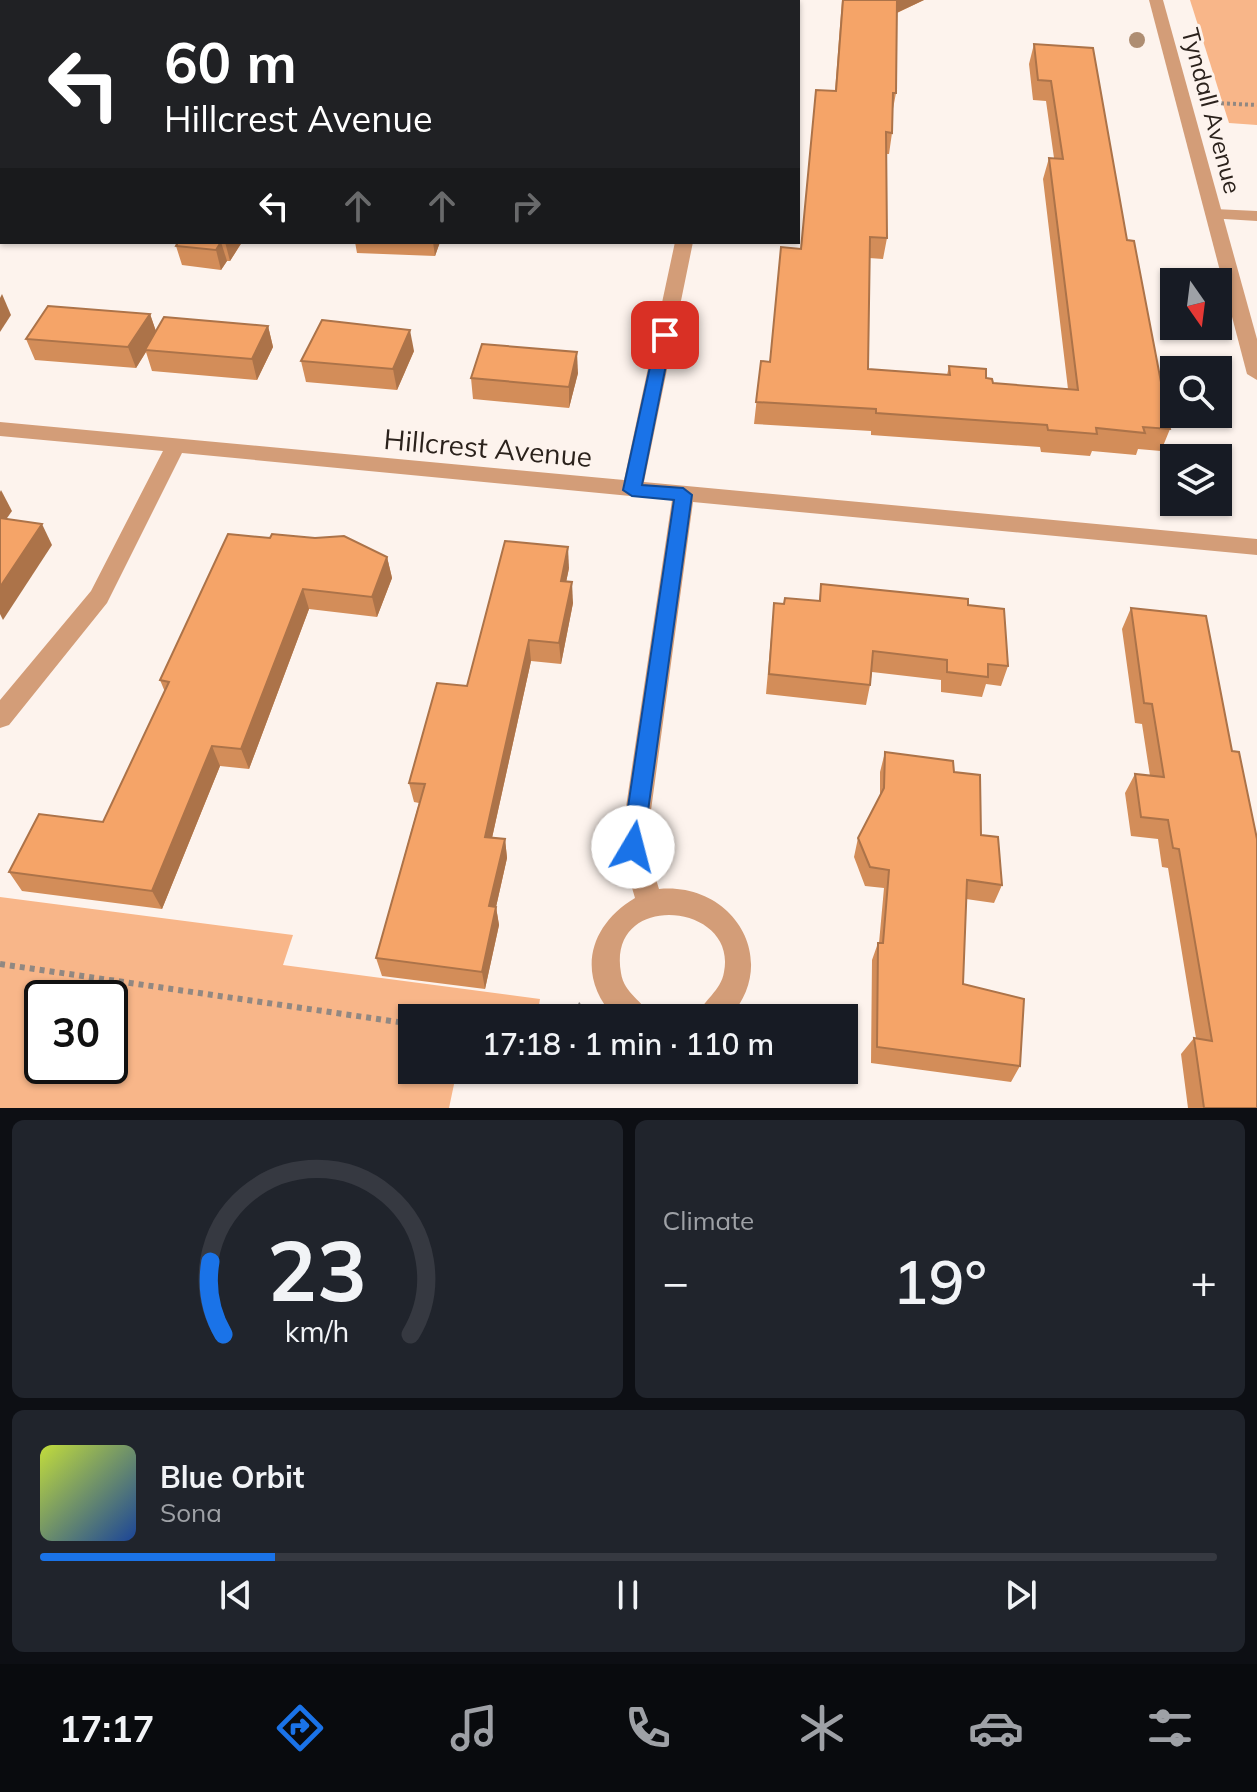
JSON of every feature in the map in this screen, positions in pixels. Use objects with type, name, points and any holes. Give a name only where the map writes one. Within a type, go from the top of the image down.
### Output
[{"type":"street","name":"Tyndall Avenue","points":[[1156,0],[1257,374]]},
{"type":"street","points":[[1214,214],[1257,216]]},
{"type":"street","points":[[632,490],[684,244]]},
{"type":"street","name":"Hillcrest Avenue","points":[[0,429],[1257,547]]},
{"type":"street","points":[[0,718],[99,597],[175,447]]},
{"type":"street","points":[[650,904],[633,847],[683,495]]},
{"type":"street","points":[[620,1004],[611,991],[605,970],[606,948],[615,929],[631,914],[650,904],[671,901],[692,904],[712,913],[727,928],[737,947],[741,967],[736,988],[727,1004]]},
{"type":"path","points":[[1215,103],[1257,105]]},
{"type":"path","points":[[0,964],[398,1022]]},
{"type":"shaded area","points":[[1190,0],[1257,0],[1257,125],[1229,123]]},
{"type":"shaded area","points":[[0,897],[293,935],[283,965],[540,999],[539,1004],[398,1004],[398,1084],[454,1084],[449,1108],[0,1108]]},
{"type":"building","points":[[843,0],[897,0],[896,93],[893,93],[892,133],[886,132],[887,238],[870,237],[868,369],[950,375],[949,366],[986,369],[986,378],[992,379],[993,383],[1078,390],[1049,158],[1063,159],[1051,81],[1038,80],[1034,44],[1093,48],[1127,240],[1134,241],[1160,377],[1160,428],[1170,429],[1143,427],[1145,433],[1096,428],[1097,434],[1048,430],[1047,425],[876,413],[876,409],[756,402],[761,361],[770,362],[781,247],[801,249],[816,90],[836,91]]},
{"type":"building","points":[[177,244],[220,244],[216,250]]},
{"type":"building","points":[[48,306],[150,314],[128,347],[26,339]]},
{"type":"building","points":[[164,317],[268,326],[252,359],[145,350]]},
{"type":"building","points":[[322,320],[410,330],[393,369],[301,361]]},
{"type":"building","points":[[482,344],[577,352],[569,387],[471,378]]},
{"type":"building","points":[[0,518],[42,524],[0,587]]},
{"type":"building","points":[[228,534],[270,538],[272,534],[315,538],[344,536],[387,557],[372,597],[303,589],[241,749],[212,746],[152,891],[9,872],[39,814],[103,822],[169,682],[160,680]]},
{"type":"building","points":[[505,541],[568,547],[561,581],[572,582],[559,643],[529,640],[485,837],[505,839],[489,906],[496,907],[482,972],[376,958],[425,784],[409,783],[437,683],[467,686]]},
{"type":"building","points":[[821,584],[968,599],[968,605],[1004,609],[1008,666],[988,664],[988,677],[947,672],[947,660],[873,651],[870,685],[769,674],[774,603],[784,604],[785,598],[820,601]]},
{"type":"building","points":[[1131,608],[1206,616],[1232,751],[1239,752],[1257,839],[1257,1108],[1204,1108],[1194,1038],[1212,1041],[1179,849],[1173,848],[1168,820],[1141,817],[1135,774],[1164,777],[1152,704],[1144,703]]},
{"type":"building","points":[[885,752],[953,761],[954,772],[980,775],[981,835],[998,837],[1002,885],[967,880],[963,984],[1024,999],[1020,1066],[877,1047],[878,943],[883,943],[889,870],[870,867],[858,838],[884,788]]},
{"type":"route","points":[[633,847],[683,495],[632,490],[665,335]]}]
